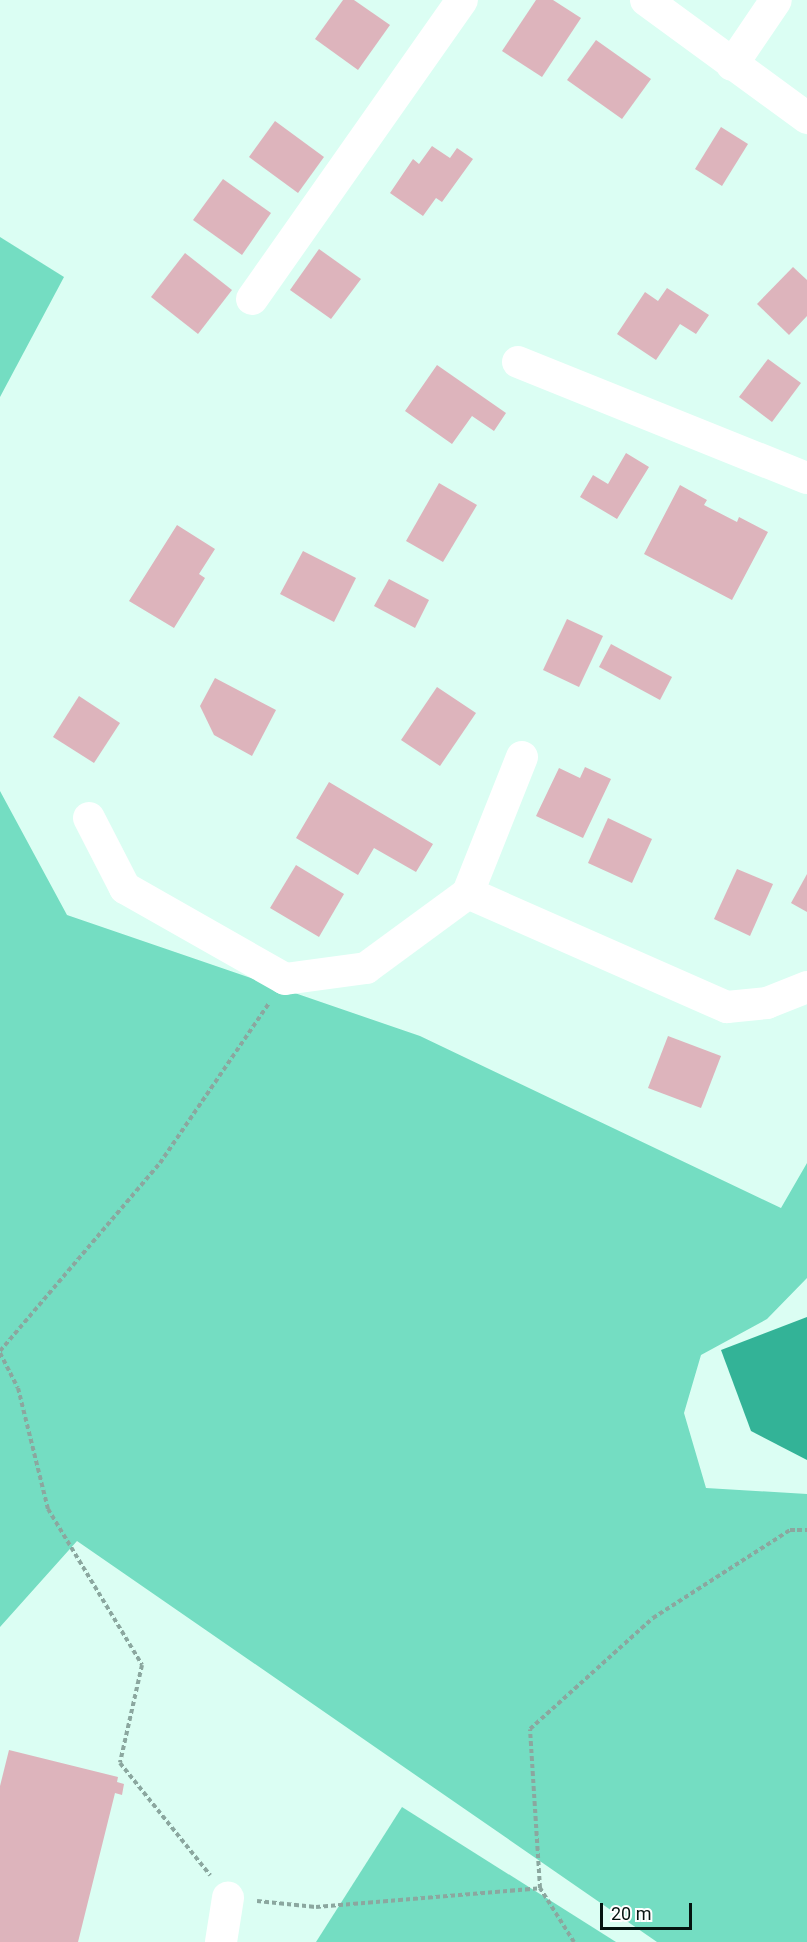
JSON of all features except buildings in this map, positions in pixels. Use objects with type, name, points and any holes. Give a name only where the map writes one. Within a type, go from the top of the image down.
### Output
[{"type":"street","points":[[252,299],[462,0]]},
{"type":"street","points":[[646,0],[807,118]]},
{"type":"street","points":[[732,65],[776,0]]},
{"type":"street","points":[[519,362],[807,478]]},
{"type":"street","points":[[89,818],[125,888],[285,979],[366,968],[468,893],[522,757]]},
{"type":"street","points":[[468,893],[727,1006],[767,1003],[807,987]]},
{"type":"street","points":[[221,1942],[228,1899]]},
{"type":"path","points":[[285,979],[160,1163],[0,1352],[18,1388],[48,1509],[142,1665],[120,1763],[228,1899],[316,1907],[540,1888]]},
{"type":"path","points":[[574,1942],[540,1888],[530,1729],[653,1618],[790,1530],[807,1530]]},
{"type":"shaded area","points":[[0,237],[64,277],[0,397]]},
{"type":"shaded area","points":[[0,791],[67,915],[420,1036],[781,1208],[807,1163],[807,1278],[767,1319],[701,1355],[684,1413],[706,1488],[807,1494],[807,1942],[657,1942],[77,1541],[0,1627]]},
{"type":"shaded area","points":[[807,1317],[807,1460],[751,1431],[721,1350]]},
{"type":"shaded area","points":[[402,1807],[616,1942],[316,1942]]}]
